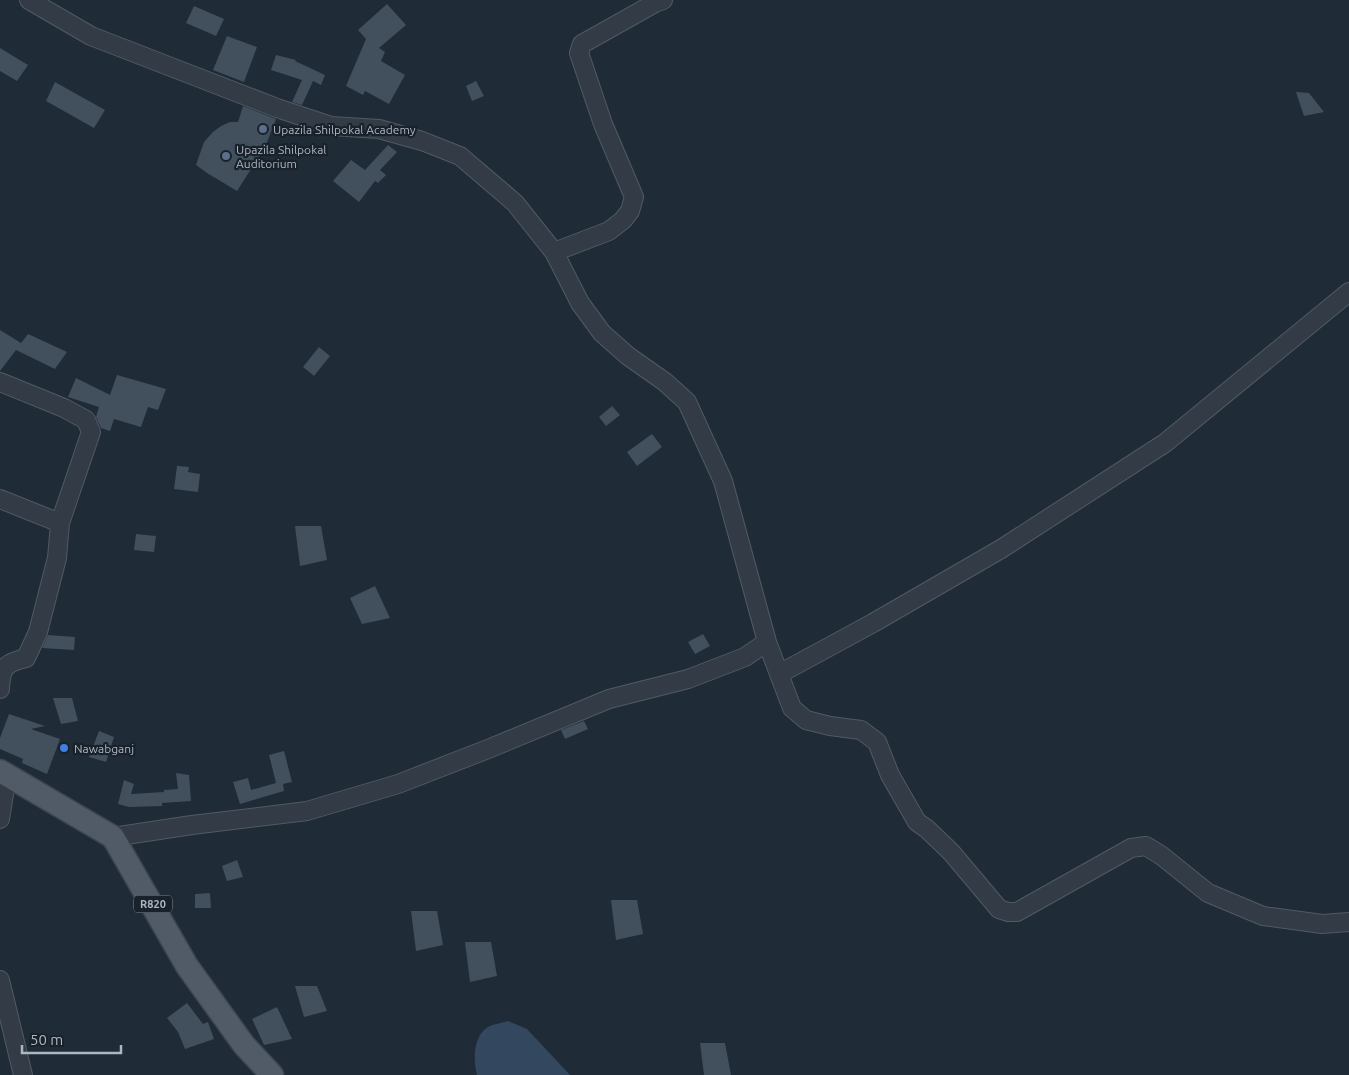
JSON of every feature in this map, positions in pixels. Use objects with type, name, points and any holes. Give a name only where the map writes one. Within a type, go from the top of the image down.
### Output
[{"type":"main road","name":"R820","points":[[4,773],[113,837],[188,966],[244,1045],[272,1075]]},
{"type":"street","points":[[29,0],[91,36],[277,108],[331,126],[379,129],[422,141],[460,156],[515,203],[554,252],[580,303],[602,333],[628,356],[665,382],[687,402],[723,482],[767,642],[792,708],[806,720],[830,726],[862,730],[877,742],[890,775],[917,822],[951,852],[999,909],[1017,912],[1131,848],[1146,846],[1162,856],[1208,893],[1263,916],[1322,924],[1349,922]]},
{"type":"street","points":[[554,252],[609,231],[624,220],[630,211],[634,197],[603,124],[579,53],[582,44],[663,0]]},
{"type":"street","points":[[779,674],[873,623],[1001,549],[1165,443],[1349,292]]},
{"type":"street","points":[[0,382],[64,408],[86,420],[91,432],[60,523],[57,558],[38,632],[26,658],[11,661],[6,666],[1,676],[0,689]]},
{"type":"street","points":[[0,499],[60,523]]},
{"type":"street","points":[[113,837],[307,811],[398,784],[609,698],[688,679],[745,658],[767,642]]},
{"type":"street","points":[[0,819],[4,773]]},
{"type":"street","points":[[0,980],[23,1075]]},
{"type":"water","points":[[508,1021],[527,1029],[570,1075],[477,1075],[475,1049],[479,1036],[488,1027]]},
{"type":"building","points":[[387,4],[406,25],[379,48],[385,52],[381,61],[405,75],[389,104],[365,91],[363,95],[346,86],[366,39],[358,30]]},
{"type":"building","points":[[194,6],[224,19],[216,36],[186,23]]},
{"type":"building","points":[[227,36],[257,47],[244,82],[213,70]]},
{"type":"building","points":[[0,48],[28,65],[17,81],[0,71]]},
{"type":"building","points":[[276,55],[296,60],[325,75],[321,85],[313,81],[302,105],[292,102],[302,80],[271,70]]},
{"type":"building","points":[[476,81],[484,96],[472,101],[466,86]]},
{"type":"building","points":[[55,82],[105,110],[94,128],[46,101]]},
{"type":"building","points":[[1296,92],[1309,93],[1324,112],[1304,116]]},
{"type":"building","name":"Upazila Shilpokal Auditorium","points":[[243,106],[276,119],[262,155],[260,155],[237,191],[196,165],[204,142],[221,126],[230,122],[238,122]]},
{"type":"building","points":[[388,145],[397,152],[380,170],[386,175],[378,183],[375,181],[359,202],[333,181],[351,160],[365,170]]},
{"type":"building","points":[[0,330],[21,343],[28,334],[67,352],[55,369],[16,350],[0,371]]},
{"type":"building","points":[[319,347],[330,356],[314,376],[303,367]]},
{"type":"building","points":[[117,375],[166,389],[158,410],[148,407],[141,427],[114,419],[110,431],[101,428],[96,417],[99,407],[68,397],[76,378],[110,395]]},
{"type":"building","points":[[612,406],[620,415],[606,426],[599,417]]},
{"type":"building","points":[[652,434],[662,447],[637,466],[627,452]]},
{"type":"building","points":[[177,466],[189,467],[188,472],[200,474],[198,492],[174,489]]},
{"type":"building","points":[[295,526],[321,526],[327,560],[300,566]]},
{"type":"building","points":[[136,534],[156,536],[154,552],[134,550]]},
{"type":"building","points":[[375,586],[390,618],[362,624],[350,598]]},
{"type":"building","points":[[703,634],[710,646],[695,654],[688,642]]},
{"type":"building","points":[[48,635],[75,637],[74,650],[42,648]]},
{"type":"building","points":[[53,698],[72,698],[78,721],[61,724]]},
{"type":"building","points":[[9,714],[45,726],[31,729],[60,739],[47,774],[22,763],[23,759],[0,749],[0,738]]},
{"type":"building","points":[[584,721],[588,729],[565,739],[561,730]]},
{"type":"building","points":[[99,731],[114,737],[106,762],[89,757]]},
{"type":"building","points":[[284,751],[292,782],[283,784],[284,791],[240,804],[233,782],[248,778],[251,790],[276,783],[269,755]]},
{"type":"building","points":[[176,773],[189,775],[191,801],[162,803],[162,806],[129,807],[118,804],[124,780],[134,784],[131,794],[164,792],[164,790],[178,789]]},
{"type":"building","points":[[237,860],[243,877],[227,881],[222,866]]},
{"type":"building","points":[[210,893],[211,908],[195,908],[195,894]]},
{"type":"building","points":[[611,900],[637,900],[643,934],[616,940]]},
{"type":"building","points":[[411,911],[437,911],[443,945],[416,951]]},
{"type":"building","points":[[465,942],[491,942],[497,976],[470,982]]},
{"type":"building","points":[[295,986],[317,986],[327,1011],[304,1017]]},
{"type":"building","points":[[187,1003],[203,1024],[208,1022],[214,1039],[185,1049],[178,1032],[167,1018]]},
{"type":"building","points":[[277,1007],[292,1039],[264,1045],[252,1019]]},
{"type":"building","points":[[700,1043],[725,1043],[731,1075],[704,1075]]},
{"type":"place","name":"Upazila Shilpokal Academy","points":[[263,129]]},
{"type":"place","name":"Upazila Shilpokal Auditorium","points":[[226,156]]},
{"type":"place","name":"Nawabganj","points":[[64,748]]}]
